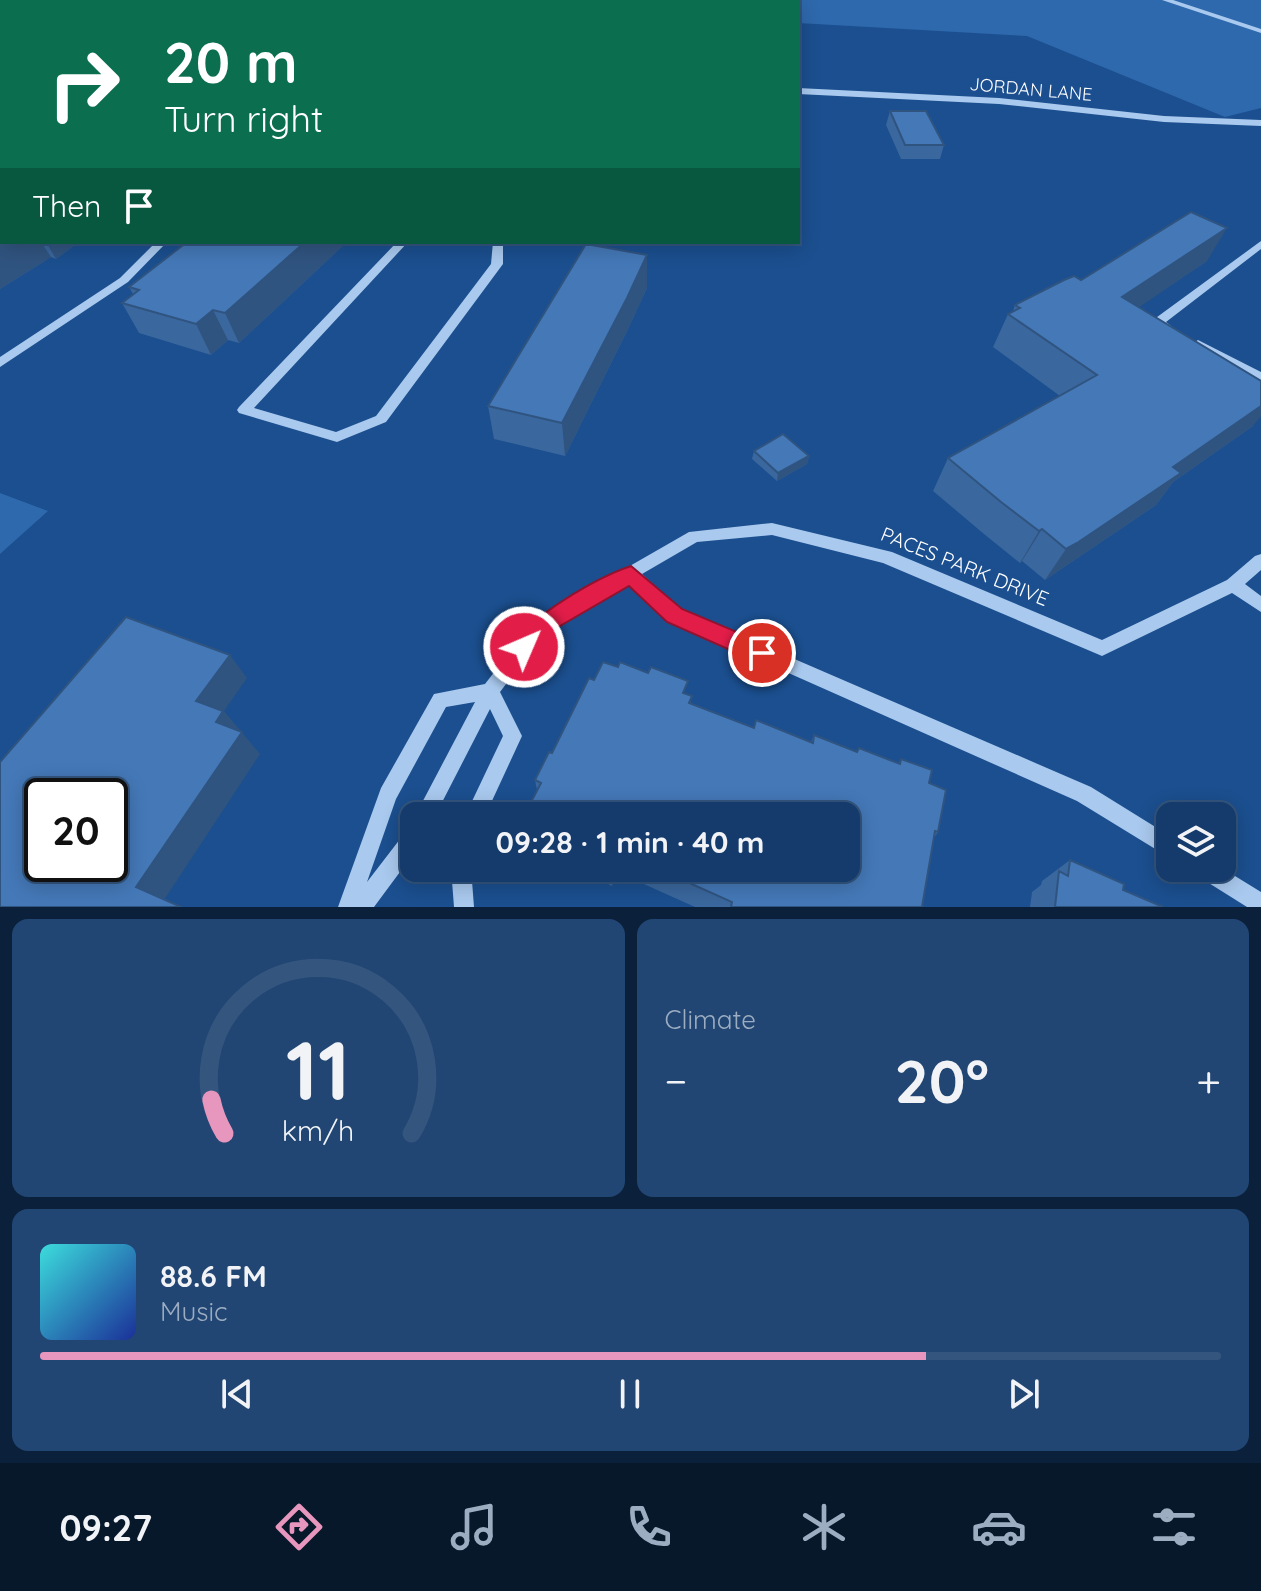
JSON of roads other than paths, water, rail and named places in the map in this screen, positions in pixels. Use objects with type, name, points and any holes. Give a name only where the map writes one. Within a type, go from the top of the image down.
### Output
[{"type":"street","points":[[1166,0],[1261,31]]},
{"type":"street","name":"JORDAN LANE","points":[[800,91],[999,101],[1164,119],[1261,123]]},
{"type":"street","points":[[0,363],[124,280],[160,244]]},
{"type":"street","points":[[401,244],[244,410],[337,437],[381,419],[497,264],[498,244]]},
{"type":"street","points":[[1261,244],[1157,323],[1261,377]]},
{"type":"street","name":"PACES PARK DRIVE","points":[[432,802],[490,691],[540,626],[694,536],[772,529],[886,557],[1102,648],[1233,585],[1261,561]]},
{"type":"street","points":[[631,574],[675,615],[1084,794],[1156,839]]},
{"type":"street","points":[[1233,585],[1261,605]]},
{"type":"street","points":[[348,907],[388,795],[440,700],[490,691],[513,736],[482,802]]},
{"type":"street","points":[[361,907],[400,855]]},
{"type":"street","points":[[462,882],[464,907]]},
{"type":"street","points":[[1226,882],[1261,904]]}]
